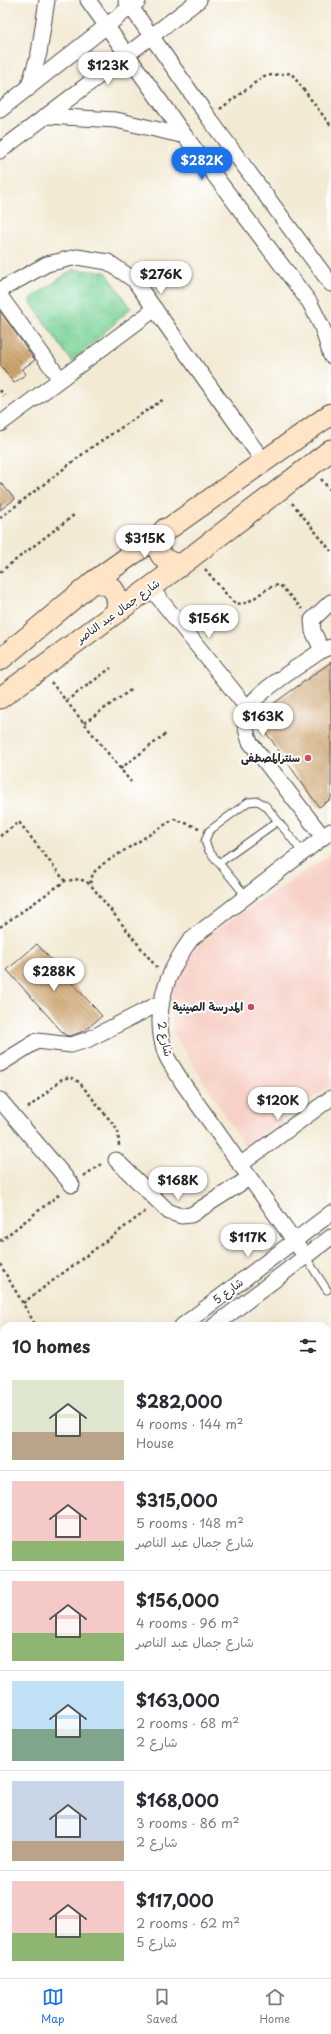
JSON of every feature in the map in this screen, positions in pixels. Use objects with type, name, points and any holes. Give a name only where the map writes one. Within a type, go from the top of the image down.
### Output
[{"type":"main road","points":[[0,660],[93,582],[331,414]]},
{"type":"main road","name":"شارع جمال عبد الناصر","points":[[0,698],[117,610],[187,560],[331,450]]},
{"type":"main road","points":[[165,530],[159,538],[158,548],[162,557],[170,563],[187,560]]},
{"type":"main road","points":[[93,582],[104,583],[113,589],[118,599],[117,610]]},
{"type":"street","points":[[28,89],[39,53],[47,0]]},
{"type":"street","points":[[88,0],[128,54],[185,136],[310,303],[327,328],[331,356]]},
{"type":"street","points":[[0,151],[200,0]]},
{"type":"street","points":[[0,110],[107,25],[132,2],[152,36],[208,117],[331,284]]},
{"type":"street","points":[[47,116],[116,120],[185,136]]},
{"type":"street","points":[[0,290],[47,264],[77,257],[108,262],[134,280],[264,462]]},
{"type":"street","points":[[0,296],[60,379]]},
{"type":"street","points":[[0,424],[155,309]]},
{"type":"street","points":[[150,587],[248,709]]},
{"type":"street","points":[[327,834],[250,742],[244,726],[248,709],[258,696],[326,648],[313,631],[312,620],[331,602]]},
{"type":"street","name":"شارع 2","points":[[305,1256],[182,1082],[166,1055],[160,1026],[160,1003],[167,981],[177,958],[191,939],[327,834]]},
{"type":"street","points":[[0,1064],[37,1041],[71,1045],[87,1040],[160,1003]]},
{"type":"street","points":[[240,1165],[331,1098]]},
{"type":"street","points":[[0,1100],[72,1185]]},
{"type":"street","points":[[116,1160],[169,1212],[181,1216],[191,1215],[249,1178]]},
{"type":"street","name":"شارع 5","points":[[187,1322],[331,1213]]},
{"type":"street","name":"شارع 5","points":[[219,1322],[331,1237]]},
{"type":"lane","points":[[246,896],[209,851],[206,841],[209,831],[248,802],[258,801],[266,806],[303,853]]},
{"type":"lane","points":[[219,863],[278,821]]},
{"type":"lane","points":[[305,1256],[327,1290]]},
{"type":"path","points":[[208,117],[264,76],[290,73],[331,126]]},
{"type":"path","points":[[0,390],[4,396]]},
{"type":"path","points":[[0,518],[92,447],[164,399]]},
{"type":"path","points":[[281,488],[331,551]]},
{"type":"path","points":[[0,572],[74,515]]},
{"type":"path","points":[[187,560],[237,604],[246,604],[273,585],[280,585],[312,620]]},
{"type":"path","points":[[40,668],[131,782]]},
{"type":"path","points":[[66,700],[111,668]]},
{"type":"path","points":[[84,723],[132,689]]},
{"type":"path","points":[[120,769],[167,733]]},
{"type":"path","points":[[90,884],[93,873],[103,864],[174,819],[209,831]]},
{"type":"path","points":[[0,836],[19,822],[65,881]]},
{"type":"path","points":[[0,927],[65,881],[80,879],[90,884],[167,981]]},
{"type":"path","points":[[0,1241],[32,1214],[108,1159],[116,1160],[120,1142],[118,1130],[79,1082],[70,1077],[62,1079],[15,1119]]},
{"type":"path","points":[[23,1303],[158,1201]]},
{"type":"path","points":[[0,1264],[34,1322]]},
{"type":"shaded area","name":"المدرسة الصينية","points":[[331,854],[331,1084],[246,1148],[173,1033],[171,997],[176,977],[186,959],[214,931]]},
{"type":"green space","points":[[73,269],[106,272],[131,308],[72,362],[29,300]]},
{"type":"building","points":[[0,311],[35,360],[22,369],[26,374],[14,383],[0,364]]},
{"type":"building","points":[[0,482],[15,499],[0,510]]},
{"type":"building","name":"سنترالمصطفى","points":[[331,662],[331,799],[319,807],[255,717]]},
{"type":"building","points":[[37,944],[102,1016],[84,1031],[70,1036],[65,1035],[7,970]]},
{"type":"place","name":"سنترالمصطفى","points":[[308,758]]},
{"type":"place","name":"المدرسة الصينية","points":[[251,1007]]}]
